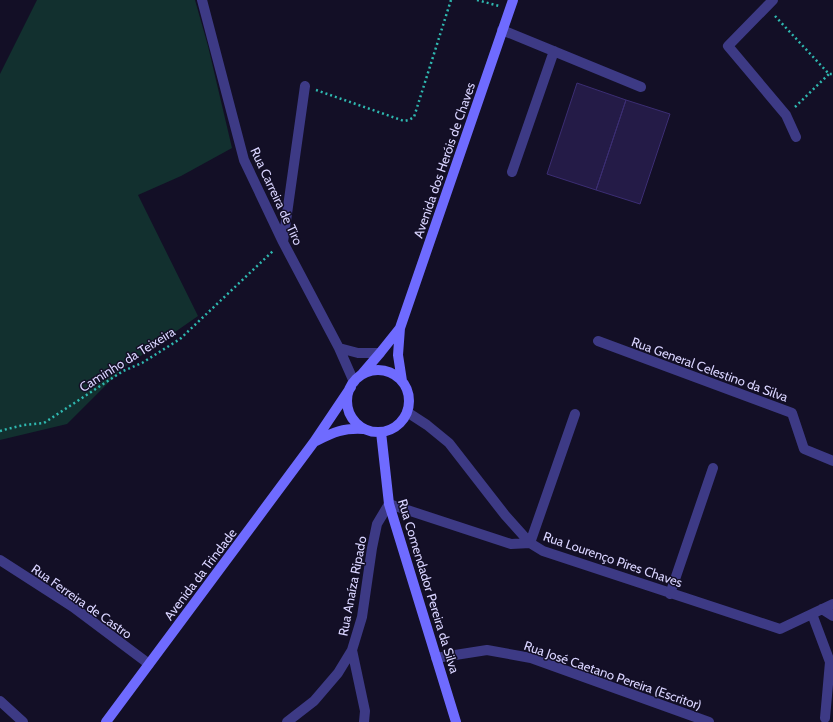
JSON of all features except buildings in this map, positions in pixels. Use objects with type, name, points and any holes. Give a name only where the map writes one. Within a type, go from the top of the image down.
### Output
[{"type":"main road","name":"Avenida dos Heróis de Chaves","points":[[400,328],[511,5]]},
{"type":"main road","name":"Avenida da Trindade","points":[[106,722],[314,442],[354,382],[380,354],[400,328]]},
{"type":"main road","points":[[314,442],[339,430],[352,428],[372,432],[389,431],[403,420],[409,404],[409,396],[402,381],[398,355],[400,328]]},
{"type":"main road","points":[[363,429],[350,415],[347,406],[348,396],[354,382],[366,373],[376,370],[385,371],[402,381]]},
{"type":"main road","name":"Rua Comendador Pereira da Silva","points":[[381,432],[389,504],[456,722]]},
{"type":"street","name":"Rua Carreira de Tiro","points":[[202,0],[244,160],[283,242],[339,348],[354,382]]},
{"type":"street","points":[[769,3],[728,46],[786,115],[796,137]]},
{"type":"street","points":[[502,30],[641,87]]},
{"type":"street","points":[[512,172],[554,51]]},
{"type":"street","points":[[283,242],[305,86]]},
{"type":"street","name":"Rua General Celestino da Silva","points":[[598,341],[792,413],[804,449],[833,461]]},
{"type":"street","points":[[339,348],[358,353],[380,354]]},
{"type":"street","name":"Rua Lourenço Pires Chaves","points":[[407,412],[427,425],[449,443],[505,515],[530,543],[543,551],[780,629],[833,604]]},
{"type":"street","points":[[389,504],[511,544],[530,543],[575,414]]},
{"type":"street","points":[[670,594],[713,468]]},
{"type":"street","name":"Rua Anaíza Ripado","points":[[287,722],[314,701],[338,673],[352,650],[362,617],[377,524],[389,504]]},
{"type":"street","name":"Rua Ferreira de Castro","points":[[0,560],[72,607],[149,664]]},
{"type":"street","points":[[817,611],[833,616]]},
{"type":"street","points":[[817,611],[830,662],[825,718]]},
{"type":"street","points":[[352,650],[365,710],[364,722]]},
{"type":"street","name":"Rua José Caetano Pereira (Escritor)","points":[[436,658],[487,650],[530,658],[709,722]]},
{"type":"street","points":[[0,701],[23,722]]},
{"type":"path","points":[[305,86],[404,121],[410,120],[414,117],[451,0]]},
{"type":"path","points":[[477,0],[511,5]]},
{"type":"path","points":[[769,3],[829,74]]},
{"type":"path","points":[[786,115],[829,74],[833,74]]},
{"type":"path","name":"Caminho da Teixeira","points":[[0,431],[24,425],[44,423],[123,371],[142,363],[180,339],[283,242]]},
{"type":"green space","points":[[37,0],[195,0],[208,46],[232,148],[181,176],[138,195],[198,316],[122,369],[67,424],[0,440],[0,74]]}]
